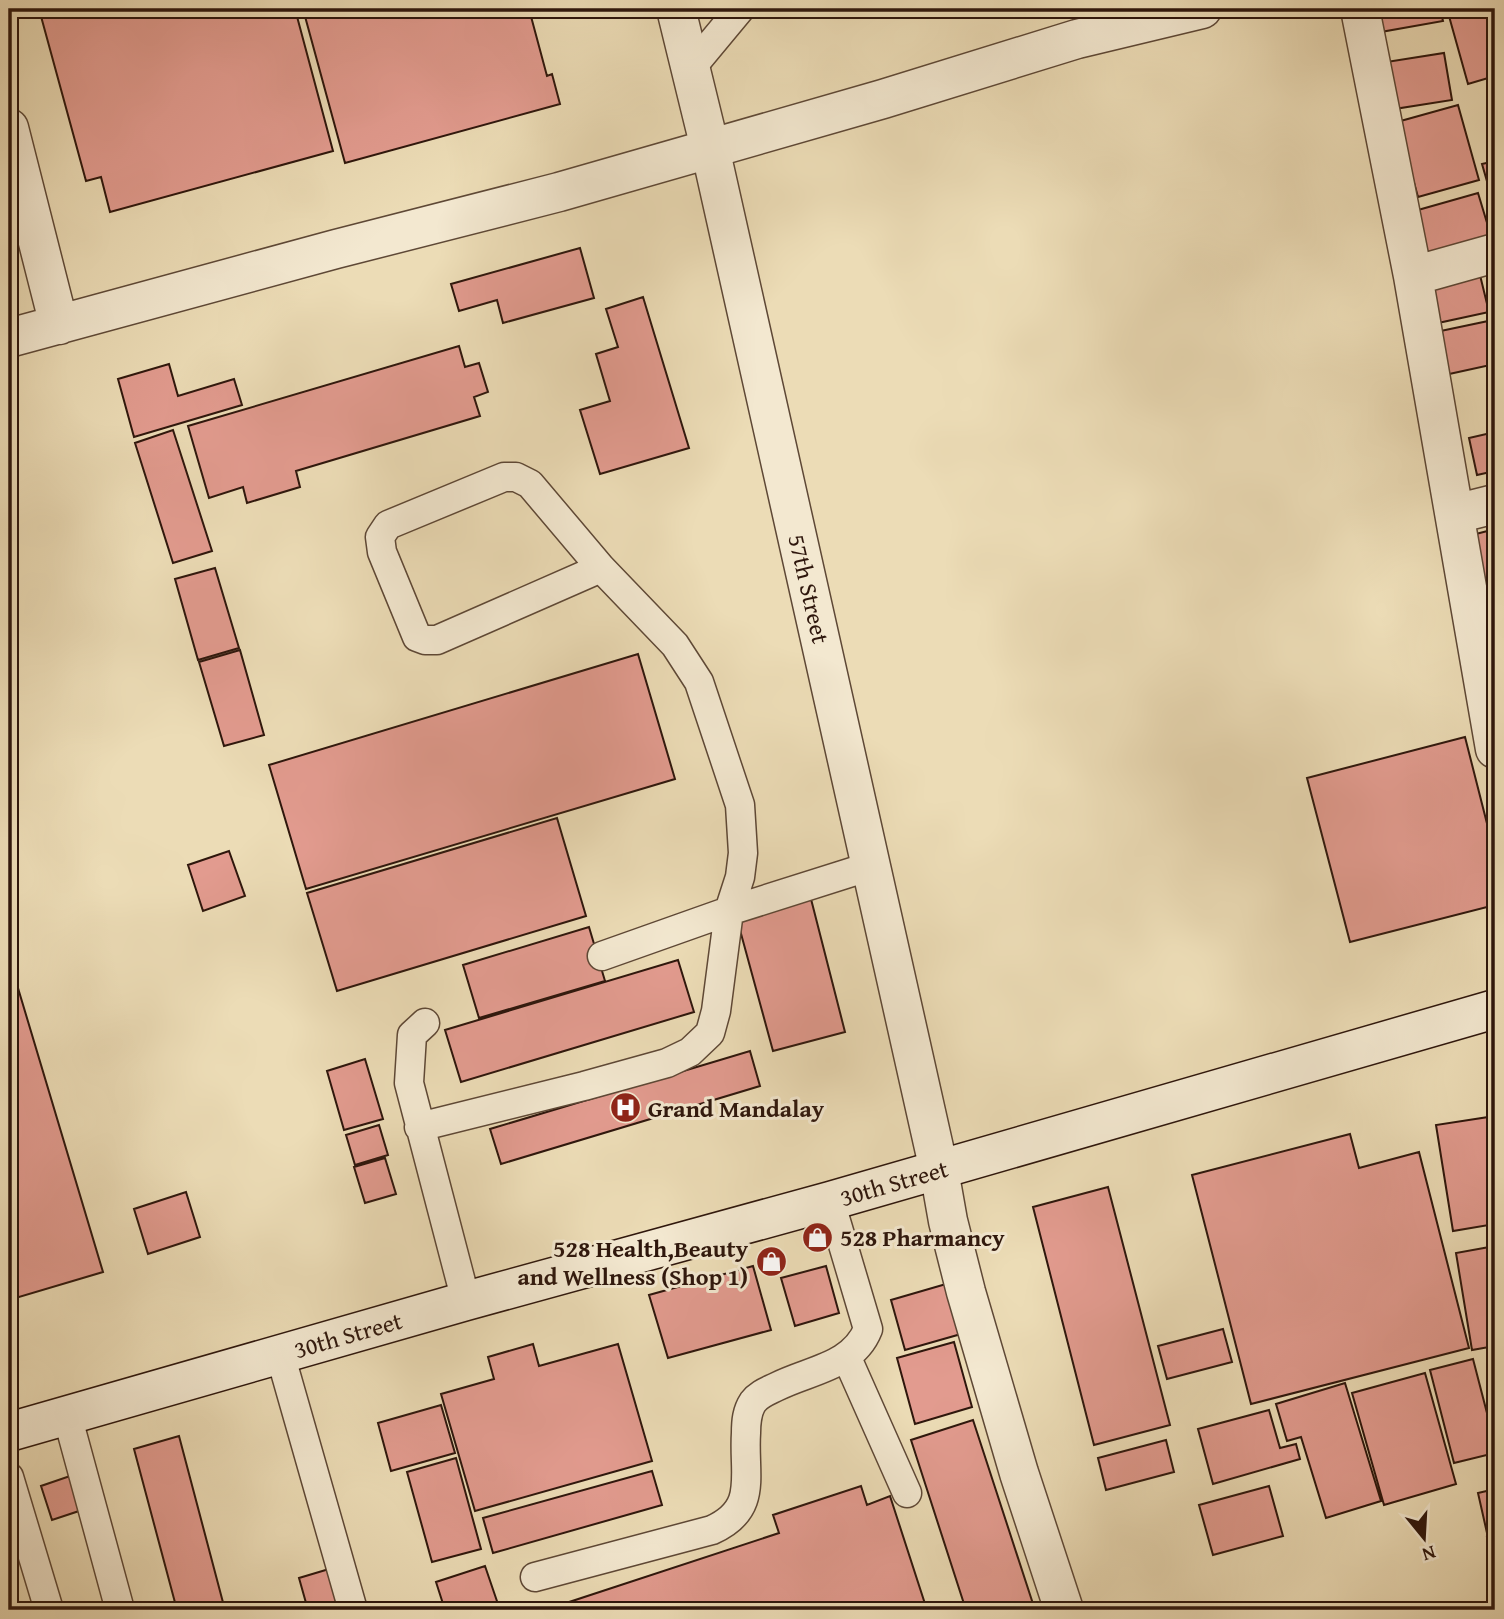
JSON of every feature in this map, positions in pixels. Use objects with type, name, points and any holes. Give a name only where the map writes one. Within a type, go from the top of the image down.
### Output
[{"type":"street","name":"57th Street","points":[[676,9],[710,148],[939,1170],[948,1221],[1019,1473],[1065,1610]]},
{"type":"street","points":[[9,338],[559,192],[896,95],[1077,39],[1202,9]]},
{"type":"street","points":[[1360,9],[1413,276],[1495,750]]},
{"type":"street","points":[[9,128],[59,325]]},
{"type":"street","points":[[1413,276],[1495,253]]},
{"type":"street","points":[[1455,513],[1495,504]]},
{"type":"street","name":"30th Street","points":[[9,1432],[466,1301],[831,1201],[1495,1009]]},
{"type":"lane","points":[[691,68],[740,9]]},
{"type":"lane","points":[[419,1128],[667,1062],[690,1052],[710,1033],[716,1011],[729,911],[740,877],[743,853],[740,805],[699,682],[675,645],[601,568],[530,484],[516,477],[504,477],[388,525],[380,537],[382,552],[416,637],[425,640],[436,640],[601,568]]},
{"type":"lane","points":[[602,956],[729,911],[871,866]]},
{"type":"lane","points":[[425,1023],[412,1035],[409,1083],[466,1301]]},
{"type":"lane","points":[[535,1577],[712,1530],[729,1522],[742,1507],[746,1486],[747,1416],[752,1404],[758,1396],[779,1385],[847,1357],[857,1350],[868,1329],[831,1201]]},
{"type":"lane","points":[[280,1354],[353,1610]]},
{"type":"lane","points":[[847,1357],[907,1493]]},
{"type":"lane","points":[[67,1415],[120,1610]]},
{"type":"lane","points":[[9,1477],[48,1610]]},
{"type":"building","points":[[39,9],[295,9],[333,151],[110,212],[101,177],[86,181]]},
{"type":"building","points":[[303,9],[529,9],[547,76],[552,74],[560,104],[345,163]]},
{"type":"building","points":[[1370,9],[1440,9],[1443,21],[1375,33]]},
{"type":"building","points":[[1447,9],[1495,9],[1495,76],[1468,84]]},
{"type":"building","points":[[1444,53],[1452,100],[1388,110],[1380,63]]},
{"type":"building","points":[[1458,105],[1479,180],[1418,197],[1397,122]]},
{"type":"building","points":[[1495,161],[1495,209],[1482,164]]},
{"type":"building","points":[[1478,193],[1491,236],[1423,255],[1411,212]]},
{"type":"building","points":[[580,248],[594,298],[503,323],[497,300],[459,311],[451,284]]},
{"type":"building","points":[[1479,271],[1489,312],[1438,323],[1429,283]]},
{"type":"building","points":[[643,297],[689,448],[600,474],[580,410],[610,401],[596,354],[618,347],[606,309]]},
{"type":"building","points":[[1493,320],[1495,364],[1440,376],[1431,333]]},
{"type":"building","points":[[459,346],[465,367],[479,363],[488,392],[474,397],[480,416],[296,471],[300,487],[247,503],[243,487],[209,498],[188,426]]},
{"type":"building","points":[[169,364],[178,396],[234,379],[242,405],[134,437],[118,379]]},
{"type":"building","points":[[173,430],[212,551],[173,563],[135,443]]},
{"type":"building","points":[[1495,432],[1495,471],[1477,475],[1469,438]]},
{"type":"building","points":[[1495,529],[1495,581],[1486,583],[1472,535]]},
{"type":"building","points":[[215,568],[239,648],[198,660],[175,579]]},
{"type":"building","points":[[1495,590],[1495,636],[1486,638],[1477,594]]},
{"type":"building","points":[[240,650],[264,735],[224,746],[199,662]]},
{"type":"building","points":[[638,654],[675,779],[306,889],[269,765]]},
{"type":"building","points":[[1465,737],[1495,855],[1495,905],[1350,942],[1307,778]]},
{"type":"building","points":[[557,818],[586,916],[337,991],[307,893]]},
{"type":"building","points":[[229,851],[245,896],[203,911],[188,865]]},
{"type":"building","points":[[811,899],[845,1032],[773,1051],[737,919]]},
{"type":"building","points":[[589,927],[605,981],[479,1018],[463,965]]},
{"type":"building","points":[[9,958],[103,1272],[9,1300]]},
{"type":"building","points":[[678,960],[694,1012],[461,1082],[445,1030]]},
{"type":"building","name":"Grand Mandalay","points":[[750,1051],[760,1086],[501,1164],[490,1129]]},
{"type":"building","points":[[365,1059],[383,1119],[344,1130],[327,1071]]},
{"type":"building","points":[[1495,1116],[1495,1224],[1453,1231],[1436,1125]]},
{"type":"building","points":[[379,1125],[388,1155],[355,1165],[346,1135]]},
{"type":"building","points":[[1350,1134],[1359,1168],[1419,1152],[1469,1348],[1251,1404],[1192,1175]]},
{"type":"building","points":[[385,1158],[396,1194],[365,1203],[354,1167]]},
{"type":"building","points":[[1108,1187],[1170,1425],[1094,1445],[1033,1207]]},
{"type":"building","points":[[186,1192],[200,1237],[148,1254],[134,1209]]},
{"type":"building","points":[[1495,1246],[1495,1346],[1472,1350],[1456,1253]]},
{"type":"building","points":[[753,1266],[771,1330],[668,1358],[649,1295]]},
{"type":"building","points":[[826,1266],[839,1313],[795,1326],[781,1278]]},
{"type":"building","points":[[946,1284],[961,1334],[905,1350],[891,1300]]},
{"type":"building","points":[[1223,1329],[1232,1362],[1167,1379],[1158,1346]]},
{"type":"building","points":[[954,1342],[972,1407],[915,1424],[897,1358]]},
{"type":"building","points":[[533,1344],[539,1366],[618,1344],[652,1461],[475,1511],[441,1394],[494,1379],[488,1357]]},
{"type":"building","points":[[1473,1359],[1495,1453],[1454,1463],[1430,1370]]},
{"type":"building","points":[[1425,1373],[1456,1484],[1384,1505],[1352,1393]]},
{"type":"building","points":[[1345,1383],[1381,1501],[1326,1518],[1301,1437],[1287,1441],[1276,1404]]},
{"type":"building","points":[[441,1405],[455,1453],[391,1471],[378,1423]]},
{"type":"building","points":[[1269,1410],[1280,1448],[1296,1444],[1300,1459],[1213,1484],[1198,1429]]},
{"type":"building","points":[[973,1420],[1035,1610],[966,1610],[911,1440]]},
{"type":"building","points":[[179,1436],[225,1610],[177,1610],[134,1449]]},
{"type":"building","points":[[1166,1440],[1174,1472],[1106,1490],[1098,1458]]},
{"type":"building","points":[[456,1458],[481,1549],[432,1562],[407,1472]]},
{"type":"building","points":[[652,1471],[662,1505],[493,1553],[483,1518]]},
{"type":"building","points":[[70,1476],[82,1510],[52,1520],[41,1486]]},
{"type":"building","points":[[861,1486],[867,1505],[890,1496],[927,1610],[555,1610],[554,1607],[779,1533],[773,1515]]},
{"type":"building","points":[[1269,1486],[1283,1536],[1213,1555],[1199,1505]]},
{"type":"building","points":[[1495,1489],[1495,1531],[1487,1533],[1478,1493]]},
{"type":"building","points":[[1495,1535],[1495,1575],[1487,1537]]},
{"type":"building","points":[[485,1566],[500,1610],[445,1610],[436,1582]]},
{"type":"building","points":[[329,1569],[339,1602],[308,1610],[299,1578]]},
{"type":"place","name":"Grand Mandalay","points":[[625,1108]]},
{"type":"place","name":"528 Pharmancy","points":[[817,1237]]},
{"type":"place","name":"528 Health,Beauty and Wellness (Shop 1)","points":[[771,1262]]}]
